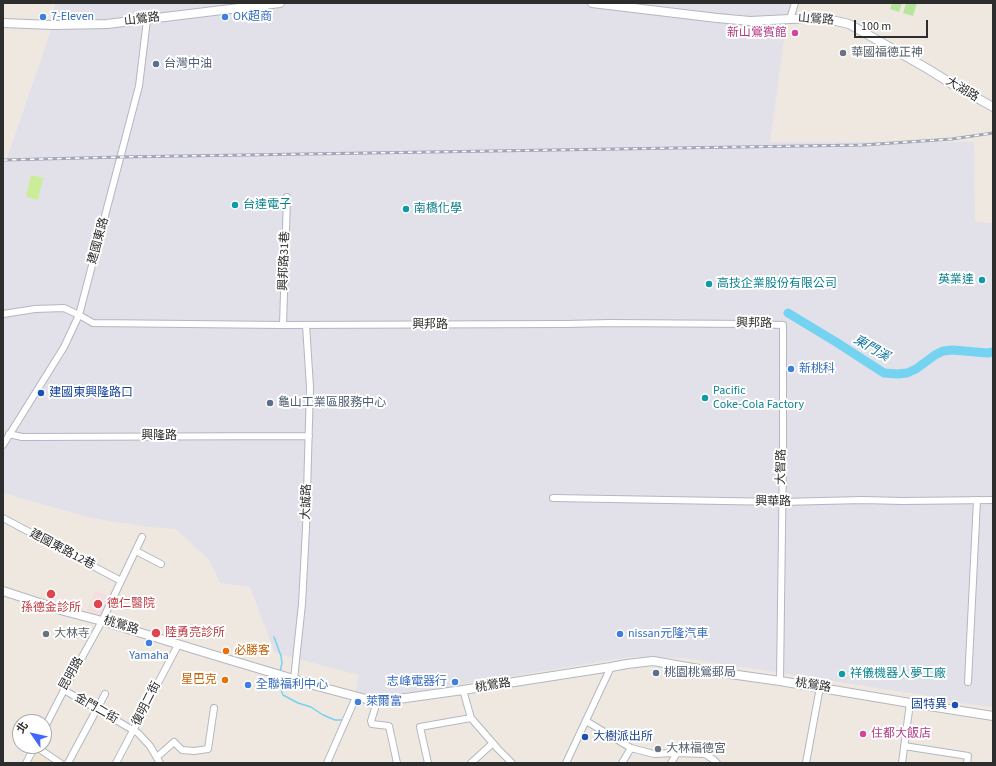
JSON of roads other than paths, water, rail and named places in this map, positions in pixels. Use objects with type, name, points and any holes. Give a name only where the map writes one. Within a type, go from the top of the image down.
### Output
[{"type":"main road","name":"山鶯路","points":[[3,23],[53,25],[107,24],[147,20],[226,6],[280,3]]},
{"type":"main road","name":"山鶯路","points":[[592,3],[750,21],[790,18],[822,18],[849,24],[932,71]]},
{"type":"main road","name":"大湖路","points":[[932,71],[993,108]]},
{"type":"main road","name":"桃鶯路","points":[[3,592],[178,645],[377,702],[627,664],[653,662],[820,687],[993,716]]},
{"type":"street","points":[[790,18],[795,3]]},
{"type":"street","name":"建國東路","points":[[3,445],[64,346],[79,315],[139,86],[147,20]]},
{"type":"street","name":"興邦路31巷","points":[[284,325],[287,197]]},
{"type":"street","name":"興邦路","points":[[3,314],[35,309],[64,308],[93,323],[284,325],[610,323],[783,325]]},
{"type":"street","name":"大誠路","points":[[294,679],[302,604],[309,436],[310,387],[306,325]]},
{"type":"street","name":"大智路","points":[[780,681],[783,325]]},
{"type":"street","name":"興隆路","points":[[10,434],[22,437],[309,436]]},
{"type":"street","name":"興華路","points":[[553,498],[782,502],[863,500],[993,500]]},
{"type":"street","points":[[968,682],[977,500]]},
{"type":"street","name":"建國東路12巷","points":[[3,518],[121,581]]},
{"type":"street","name":"昆明路","points":[[52,714],[102,621],[142,537]]},
{"type":"street","points":[[136,551],[161,564]]},
{"type":"street","name":"復明二街","points":[[116,763],[178,645]]},
{"type":"street","points":[[566,763],[612,667]]},
{"type":"street","points":[[806,763],[820,687]]},
{"type":"street","name":"金門二街","points":[[64,690],[138,733],[150,746],[160,763]]},
{"type":"street","points":[[463,690],[471,718],[512,763]]},
{"type":"street","points":[[68,763],[105,694]]},
{"type":"street","points":[[327,763],[356,697]]},
{"type":"street","points":[[377,702],[371,721],[372,724],[389,726],[396,763]]},
{"type":"street","points":[[902,763],[910,703]]},
{"type":"street","points":[[157,757],[174,742],[182,750],[194,752],[208,749],[214,708]]},
{"type":"street","points":[[428,763],[420,727],[471,718]]},
{"type":"street","points":[[586,721],[631,748],[654,754],[705,754],[717,763]]},
{"type":"street","points":[[471,763],[493,743]]},
{"type":"street","points":[[904,746],[968,756],[967,763]]},
{"type":"street","points":[[622,763],[631,748]]},
{"type":"street","points":[[671,763],[677,753]]},
{"type":"street","points":[[26,763],[31,754]]},
{"type":"street","points":[[47,754],[60,763]]},
{"type":"waterway","name":"東門溪","points":[[788,313],[884,373],[907,373],[916,369],[943,351],[993,352]]},
{"type":"waterway","points":[[274,637],[281,656],[282,663],[280,672]]},
{"type":"waterway","points":[[280,678],[279,685],[283,695],[298,703],[311,707],[323,715],[335,720],[342,720]]},
{"type":"railway","points":[[3,160],[863,145],[952,139],[993,133]]},
{"type":"place","name":"7-Eleven","points":[[43,17]]},
{"type":"place","name":"OK超商","points":[[225,17]]},
{"type":"place","name":"新山鶯賓館","points":[[795,33]]},
{"type":"place","name":"華國福德正神","points":[[843,53]]},
{"type":"place","name":"台灣中油","points":[[156,64]]},
{"type":"place","name":"台達電子","points":[[235,205]]},
{"type":"place","name":"南橋化學","points":[[406,209]]},
{"type":"place","name":"英業達","points":[[982,280]]},
{"type":"place","name":"高技企業股份有限公司","points":[[709,284]]},
{"type":"place","name":"新桃科","points":[[791,369]]},
{"type":"place","name":"建國東興隆路口","points":[[41,393]]},
{"type":"place","name":"Pacific Coke-Cola Factory","points":[[705,398]]},
{"type":"place","name":"龜山工業區服務中心","points":[[270,403]]},
{"type":"place","name":"孫德金診所","points":[[51,594]]},
{"type":"place","name":"德仁醫院","points":[[98,604]]},
{"type":"place","name":"陸勇亮診所","points":[[156,633]]},
{"type":"place","name":"大林寺","points":[[46,634]]},
{"type":"place","name":"nissan元隆汽車","points":[[620,634]]},
{"type":"place","name":"Yamaha","points":[[149,643]]},
{"type":"place","name":"必勝客","points":[[226,651]]},
{"type":"place","name":"桃園桃鶯郵局","points":[[656,673]]},
{"type":"place","name":"祥儀機器人夢工廠","points":[[842,674]]},
{"type":"place","name":"星巴克","points":[[225,680]]},
{"type":"place","name":"志峰電器行","points":[[455,682]]},
{"type":"place","name":"全聯福利中心","points":[[248,685]]},
{"type":"place","name":"萊爾富","points":[[358,702]]},
{"type":"place","name":"固特異","points":[[955,705]]},
{"type":"place","name":"住都大飯店","points":[[863,734]]},
{"type":"place","name":"大樹派出所","points":[[585,737]]},
{"type":"place","name":"大林福德宮","points":[[658,749]]}]
